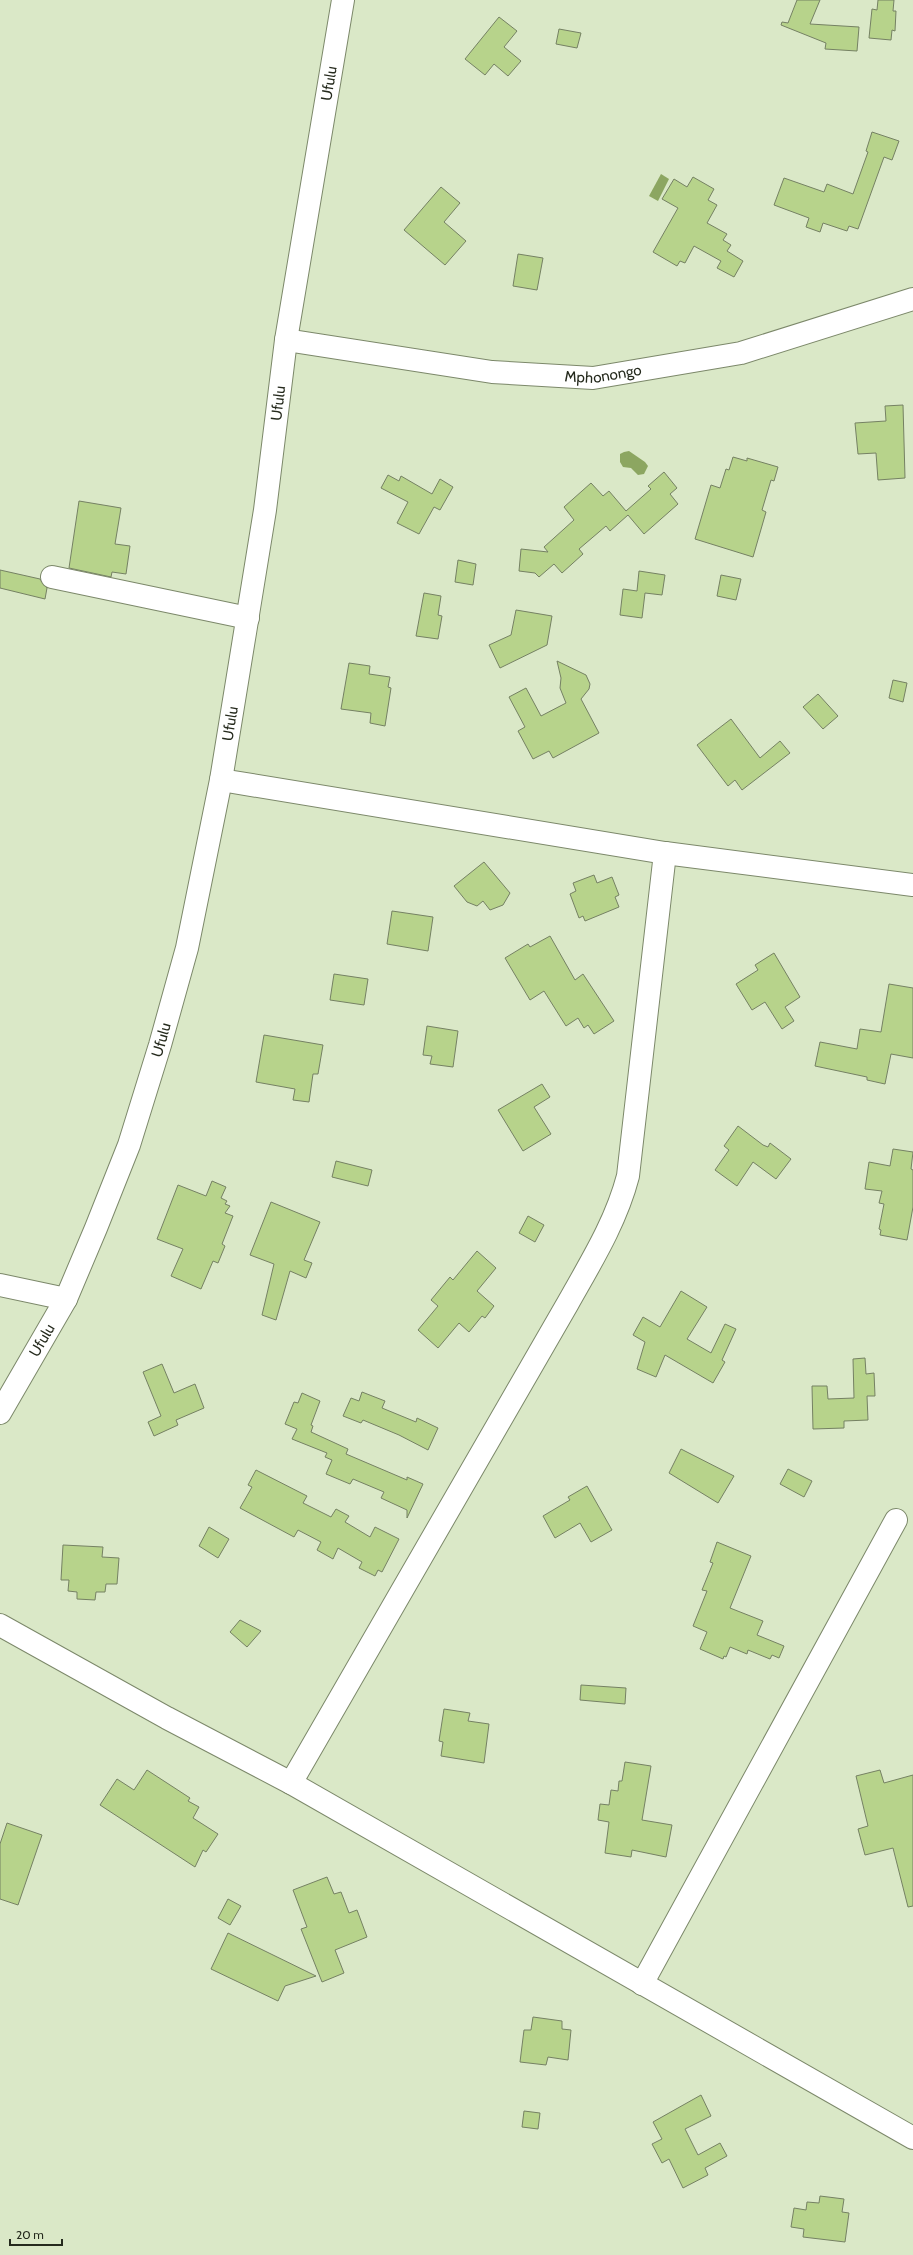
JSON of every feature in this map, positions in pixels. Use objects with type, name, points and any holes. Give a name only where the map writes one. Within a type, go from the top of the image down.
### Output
[{"type":"street","name":"Ufulu","points":[[0,1413],[66,1299],[129,1145],[160,1045],[186,948],[221,780],[248,618],[266,502],[286,340],[343,0]]},
{"type":"street","name":"Mphonongo","points":[[286,340],[492,372],[593,378],[742,352],[913,299]]},
{"type":"street","points":[[52,577],[248,618]]},
{"type":"street","points":[[221,780],[665,854],[913,885]]},
{"type":"street","points":[[291,1783],[568,1303],[611,1225],[621,1201],[628,1176],[665,854]]},
{"type":"street","points":[[0,1285],[66,1299]]},
{"type":"street","points":[[642,1984],[896,1520]]},
{"type":"street","points":[[0,1625],[167,1718],[291,1783],[913,2138]]},
{"type":"shaded area","points":[[661,174],[669,179],[658,201],[649,196]]},
{"type":"shaded area","points":[[629,451],[645,462],[648,466],[644,474],[638,475],[631,468],[623,467],[620,462],[620,454]]},
{"type":"building","points":[[797,0],[820,0],[810,24],[859,27],[857,51],[825,49],[826,43],[781,25],[782,22],[788,23]]},
{"type":"building","points":[[878,0],[894,0],[893,11],[896,11],[895,31],[892,30],[891,40],[869,38],[872,9],[877,10]]},
{"type":"building","points":[[499,17],[517,31],[504,47],[521,61],[508,76],[494,64],[485,75],[465,59]]},
{"type":"building","points":[[559,29],[581,33],[577,48],[556,44]]},
{"type":"building","points":[[872,132],[899,141],[892,160],[884,157],[858,229],[849,226],[847,231],[823,223],[820,232],[806,227],[809,218],[774,205],[784,178],[824,192],[827,184],[853,194],[868,152],[866,151]]},
{"type":"building","points":[[693,177],[714,189],[708,200],[717,205],[707,223],[727,234],[723,240],[731,245],[727,251],[743,261],[734,277],[717,268],[721,261],[694,246],[685,263],[680,261],[677,266],[653,252],[678,208],[662,199],[674,179],[687,187]]},
{"type":"building","points":[[441,187],[460,203],[444,222],[466,241],[445,265],[404,230]]},
{"type":"building","points":[[518,254],[543,258],[537,290],[513,286]]},
{"type":"building","points":[[903,405],[905,478],[878,480],[876,453],[858,454],[855,423],[886,421],[885,406]]},
{"type":"building","points":[[733,457],[747,461],[747,458],[778,467],[774,481],[771,480],[762,510],[766,512],[753,557],[695,539],[711,485],[720,488],[726,469],[729,470]]},
{"type":"building","points":[[664,472],[677,488],[670,494],[678,504],[644,534],[628,515],[610,531],[606,526],[579,549],[583,554],[562,573],[554,564],[539,577],[535,573],[519,571],[521,549],[548,552],[544,547],[574,520],[564,507],[591,483],[603,496],[609,491],[626,511],[651,489],[648,486]]},
{"type":"building","points":[[388,475],[399,481],[401,476],[432,494],[440,479],[453,487],[440,510],[434,507],[419,534],[397,523],[408,502],[381,488]]},
{"type":"building","points":[[79,501],[121,508],[115,544],[130,546],[126,574],[112,572],[111,577],[69,568]]},
{"type":"building","points":[[458,560],[476,564],[473,585],[455,582]]},
{"type":"building","points":[[0,570],[40,579],[47,588],[45,599],[0,588]]},
{"type":"building","points":[[639,571],[665,575],[662,595],[645,593],[642,618],[620,615],[623,589],[637,591]]},
{"type":"building","points":[[721,575],[741,579],[736,600],[717,596]]},
{"type":"building","points":[[424,593],[441,596],[438,615],[442,616],[438,639],[416,636]]},
{"type":"building","points":[[516,610],[552,616],[547,645],[500,668],[489,645],[511,635]]},
{"type":"building","points":[[557,661],[586,675],[590,684],[589,689],[581,699],[599,733],[553,758],[549,751],[533,759],[518,731],[525,727],[509,697],[526,688],[541,716],[566,703],[560,688],[561,678]]},
{"type":"building","points":[[349,663],[370,666],[369,674],[390,677],[388,687],[391,688],[385,726],[370,723],[371,713],[341,709]]},
{"type":"building","points":[[893,680],[907,683],[903,702],[889,698]]},
{"type":"building","points":[[818,694],[838,716],[823,729],[803,707]]},
{"type":"building","points":[[731,719],[760,758],[780,741],[790,753],[742,790],[735,780],[728,786],[697,745]]},
{"type":"building","points":[[484,862],[510,893],[503,905],[490,910],[483,901],[477,906],[467,902],[454,886]]},
{"type":"building","points":[[594,875],[597,883],[612,877],[619,895],[615,897],[619,907],[585,921],[583,916],[579,918],[570,894],[576,891],[573,883]]},
{"type":"building","points":[[392,911],[433,917],[428,951],[387,944]]},
{"type":"building","points":[[550,936],[575,980],[583,974],[614,1021],[594,1034],[588,1025],[584,1028],[578,1018],[566,1026],[544,991],[530,1000],[505,958],[528,944],[530,947]]},
{"type":"building","points":[[774,953],[800,997],[785,1007],[794,1021],[782,1029],[765,1002],[752,1010],[736,984],[758,970],[755,965]]},
{"type":"building","points":[[334,974],[368,979],[364,1005],[330,1000]]},
{"type":"building","points":[[889,984],[913,988],[913,1058],[891,1054],[885,1084],[867,1080],[867,1077],[815,1066],[820,1042],[857,1049],[860,1029],[881,1032]]},
{"type":"building","points":[[427,1026],[458,1031],[453,1067],[430,1064],[432,1056],[423,1055]]},
{"type":"building","points":[[264,1035],[323,1045],[318,1074],[313,1074],[309,1102],[293,1100],[295,1089],[256,1082]]},
{"type":"building","points":[[542,1084],[550,1097],[534,1107],[551,1134],[523,1151],[498,1110]]},
{"type":"building","points":[[738,1126],[763,1145],[768,1147],[770,1143],[791,1159],[776,1179],[753,1162],[737,1186],[715,1170],[729,1150],[724,1146]]},
{"type":"building","points":[[893,1149],[913,1152],[911,1169],[913,1170],[913,1207],[907,1240],[880,1235],[881,1230],[879,1229],[884,1204],[879,1203],[882,1191],[865,1189],[869,1162],[890,1166]]},
{"type":"building","points":[[336,1161],[372,1170],[368,1186],[332,1177]]},
{"type":"building","points":[[212,1181],[226,1187],[221,1198],[227,1201],[225,1204],[230,1206],[225,1213],[233,1216],[222,1244],[225,1246],[218,1263],[213,1261],[201,1289],[171,1276],[183,1249],[157,1239],[178,1185],[206,1196]]},
{"type":"building","points":[[271,1202],[320,1222],[304,1260],[312,1263],[306,1278],[290,1271],[276,1320],[262,1315],[274,1264],[250,1255]]},
{"type":"building","points":[[528,1216],[544,1225],[535,1242],[519,1233]]},
{"type":"building","points":[[477,1251],[496,1268],[477,1291],[494,1306],[485,1318],[482,1316],[469,1332],[459,1323],[438,1348],[418,1330],[438,1306],[431,1300],[450,1277],[453,1280]]},
{"type":"building","points":[[681,1291],[707,1307],[687,1339],[711,1353],[725,1324],[736,1329],[722,1360],[725,1362],[713,1383],[665,1355],[656,1377],[637,1369],[645,1342],[633,1335],[643,1317],[660,1327]]},
{"type":"building","points":[[865,1358],[866,1374],[874,1373],[875,1396],[867,1396],[868,1420],[844,1421],[844,1428],[813,1429],[812,1386],[827,1386],[828,1399],[854,1398],[853,1359]]},
{"type":"building","points":[[162,1364],[174,1393],[195,1384],[204,1408],[176,1420],[178,1425],[154,1436],[148,1422],[161,1416],[143,1372]]},
{"type":"building","points":[[362,1392],[385,1401],[382,1408],[416,1422],[417,1418],[438,1428],[428,1450],[399,1435],[363,1420],[361,1423],[343,1416],[351,1398],[359,1401]]},
{"type":"building","points":[[302,1393],[320,1401],[311,1425],[313,1426],[311,1432],[348,1449],[346,1454],[407,1480],[407,1477],[423,1484],[407,1518],[407,1510],[381,1498],[384,1492],[353,1479],[350,1484],[326,1474],[332,1460],[325,1457],[327,1453],[292,1439],[297,1429],[285,1424],[294,1402],[298,1403]]},
{"type":"building","points":[[681,1449],[734,1476],[718,1503],[669,1473]]},
{"type":"building","points":[[788,1469],[812,1481],[804,1497],[780,1484]]},
{"type":"building","points":[[256,1470],[307,1496],[303,1503],[331,1517],[336,1509],[349,1516],[345,1522],[370,1537],[375,1527],[399,1539],[382,1572],[378,1570],[375,1576],[359,1568],[362,1562],[338,1548],[333,1559],[317,1550],[321,1542],[298,1530],[294,1537],[240,1508],[252,1487],[248,1485]]},
{"type":"building","points":[[587,1486],[612,1530],[591,1542],[580,1523],[555,1538],[543,1516],[570,1500],[568,1497]]},
{"type":"building","points":[[209,1527],[229,1539],[218,1558],[199,1546]]},
{"type":"building","points":[[717,1542],[751,1556],[730,1608],[763,1621],[757,1635],[784,1646],[779,1658],[772,1655],[770,1659],[748,1650],[747,1654],[730,1647],[726,1657],[724,1656],[723,1659],[700,1649],[707,1632],[693,1626],[707,1591],[702,1590],[713,1563],[710,1562]]},
{"type":"building","points":[[63,1545],[103,1547],[102,1557],[119,1558],[117,1584],[106,1584],[105,1592],[96,1592],[95,1600],[77,1599],[77,1592],[68,1591],[69,1580],[61,1580]]},
{"type":"building","points":[[240,1620],[261,1631],[247,1647],[230,1632]]},
{"type":"building","points":[[581,1685],[626,1688],[625,1704],[580,1700]]},
{"type":"building","points":[[444,1709],[470,1713],[468,1721],[489,1724],[484,1763],[441,1756],[443,1742],[439,1741]]},
{"type":"building","points":[[625,1762],[651,1766],[642,1820],[672,1825],[666,1857],[632,1850],[631,1857],[605,1853],[609,1822],[598,1820],[600,1804],[609,1805],[611,1790],[618,1791],[619,1781],[622,1781]]},
{"type":"building","points":[[147,1770],[190,1798],[188,1801],[199,1807],[193,1818],[218,1834],[206,1852],[203,1850],[195,1867],[100,1805],[117,1779],[134,1790]]},
{"type":"building","points":[[880,1770],[884,1783],[913,1775],[913,1906],[908,1907],[893,1848],[865,1855],[858,1829],[868,1826],[856,1776]]},
{"type":"building","points":[[7,1823],[42,1835],[18,1905],[0,1899],[0,1844]]},
{"type":"building","points":[[327,1877],[334,1894],[341,1892],[349,1913],[357,1910],[367,1937],[335,1950],[344,1973],[322,1982],[301,1929],[307,1927],[293,1890]]},
{"type":"building","points":[[228,1899],[241,1906],[230,1925],[218,1918]]},
{"type":"building","points":[[228,1933],[316,1976],[285,1986],[278,2001],[211,1969]]},
{"type":"building","points":[[533,2017],[562,2021],[562,2029],[571,2030],[568,2060],[548,2057],[546,2065],[520,2062],[524,2030],[531,2030]]},
{"type":"building","points":[[701,2095],[711,2116],[685,2129],[698,2155],[720,2143],[727,2156],[705,2168],[708,2175],[683,2188],[669,2159],[662,2163],[652,2144],[662,2139],[653,2122]]},
{"type":"building","points":[[524,2111],[540,2113],[538,2129],[522,2127]]},
{"type":"building","points":[[820,2196],[844,2199],[842,2212],[849,2213],[845,2242],[803,2237],[804,2229],[791,2227],[794,2208],[806,2210],[807,2202],[819,2203]]}]
